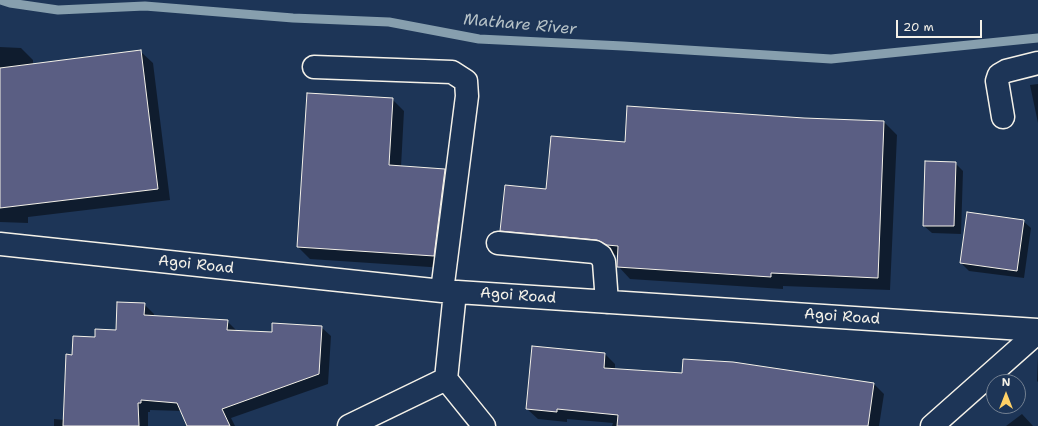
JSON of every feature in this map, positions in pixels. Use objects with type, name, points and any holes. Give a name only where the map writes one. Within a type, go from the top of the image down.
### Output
[{"type":"street","points":[[1003,117],[997,81],[1000,75],[1006,71],[1038,63]]},
{"type":"street","points":[[314,67],[452,72],[466,81],[467,96],[448,292],[446,378],[484,426]]},
{"type":"street","points":[[498,243],[595,252],[604,262],[607,302]]},
{"type":"street","name":"Agoi Road","points":[[0,244],[448,292],[1038,331]]},
{"type":"street","points":[[932,426],[1038,331]]},
{"type":"street","points":[[349,426],[446,378]]},
{"type":"building","points":[[141,50],[158,189],[0,208],[0,68]]},
{"type":"building","points":[[307,93],[393,98],[389,165],[445,169],[434,256],[297,247]]},
{"type":"building","points":[[627,106],[804,118],[884,121],[878,278],[771,273],[771,277],[617,267],[618,246],[607,245],[597,240],[500,231],[505,185],[546,189],[551,136],[625,142]]},
{"type":"building","points":[[925,161],[956,162],[954,226],[923,226]]},
{"type":"building","points":[[967,212],[1024,220],[1017,271],[960,263]]},
{"type":"building","points":[[117,302],[145,303],[144,315],[228,320],[227,330],[272,332],[272,323],[322,326],[319,374],[222,409],[230,426],[187,426],[177,403],[141,400],[141,403],[138,403],[139,426],[63,426],[66,354],[72,355],[73,336],[95,337],[95,329],[116,330]]},
{"type":"building","points":[[532,346],[605,353],[604,368],[682,373],[683,359],[733,362],[874,383],[868,426],[617,426],[618,415],[557,409],[557,412],[526,409]]},
{"type":"waterway","name":"Mathare River","points":[[1,0],[10,3],[58,10],[145,6],[293,18],[389,22],[479,39],[831,59],[1038,38]]}]
